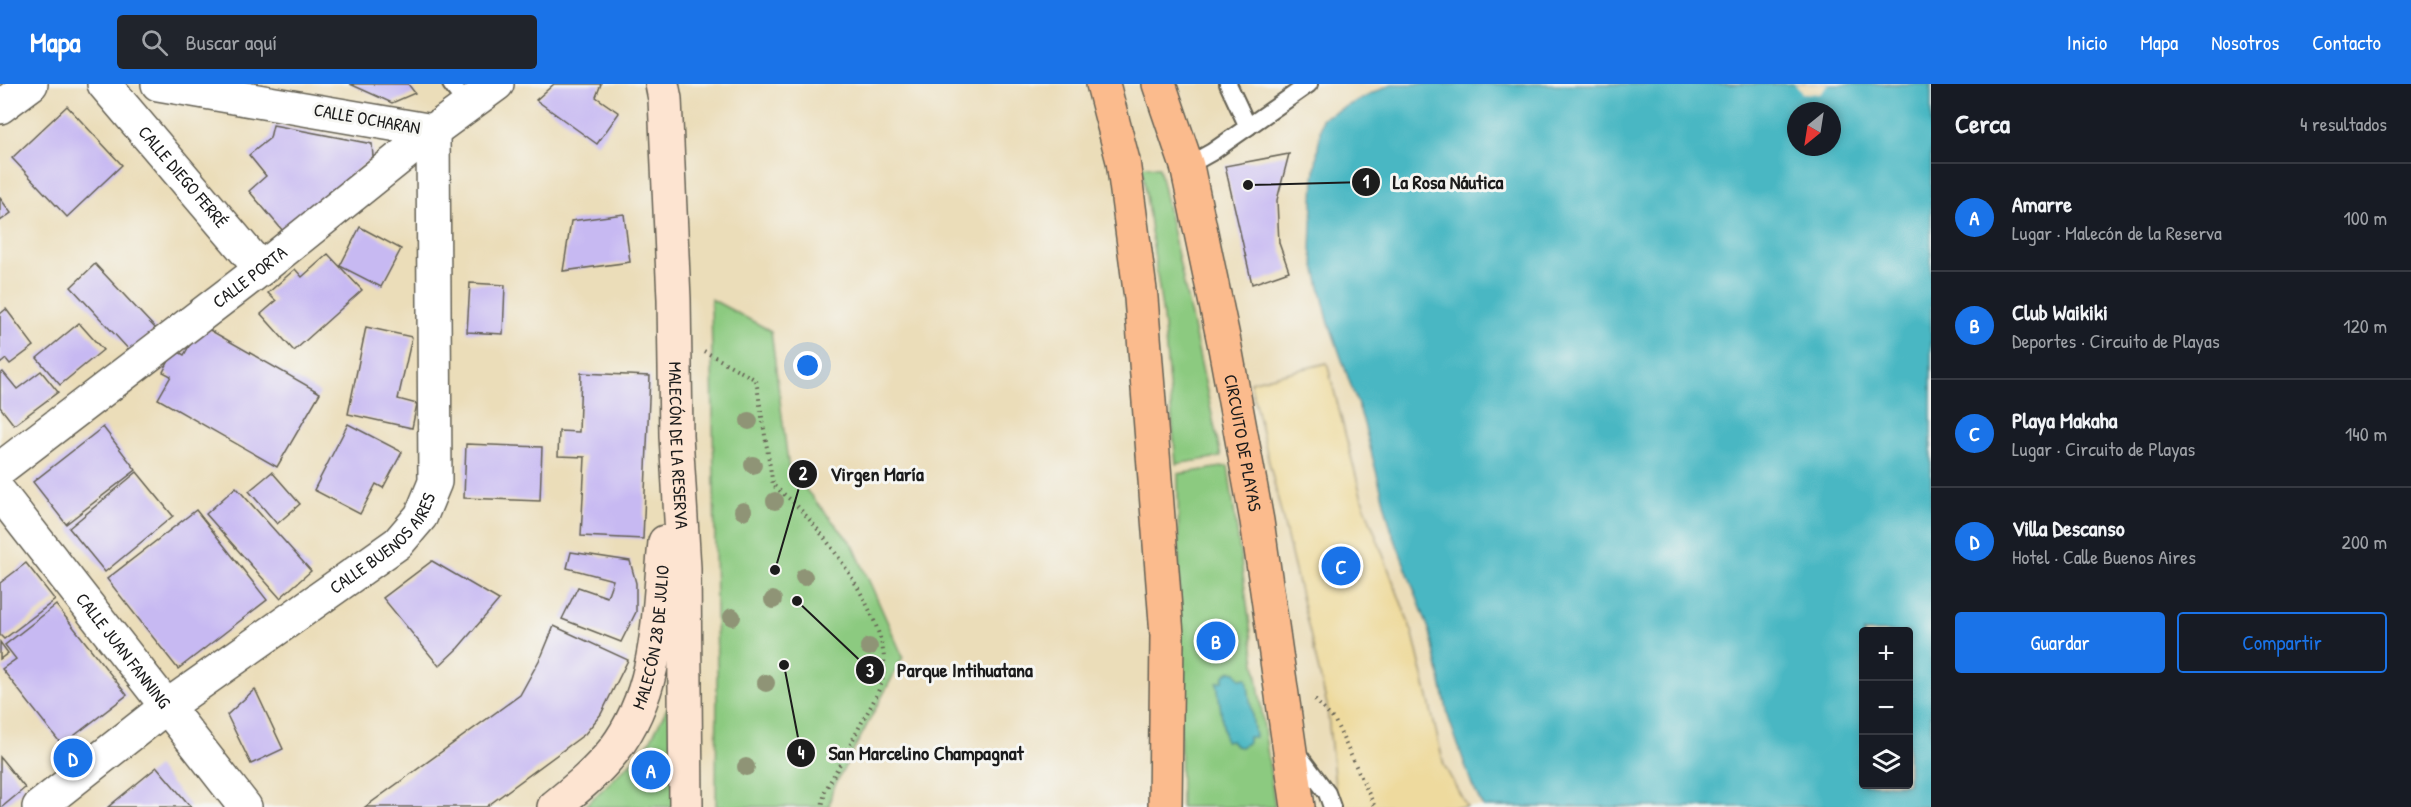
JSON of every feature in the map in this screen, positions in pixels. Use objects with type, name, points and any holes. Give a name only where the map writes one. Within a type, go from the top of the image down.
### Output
[{"type":"highway","points":[[1103,84],[1123,161],[1141,298],[1167,635],[1165,807]]},
{"type":"highway","name":"CIRCUITO DE PLAYAS","points":[[1160,84],[1187,166],[1224,342],[1257,521],[1298,807]]},
{"type":"main road","name":"MALECÓN DE LA RESERVA","points":[[662,84],[675,341],[676,436],[684,568],[686,807]]},
{"type":"main road","name":"MALECÓN 28 DE JULIO","points":[[554,807],[585,782],[614,750],[634,718],[646,690],[654,653],[676,436]]},
{"type":"street","points":[[0,107],[31,84]]},
{"type":"street","name":"CALLE DIEGO FERRÉ","points":[[104,84],[261,269]]},
{"type":"street","name":"CALLE OCHARAN","points":[[158,84],[433,131]]},
{"type":"street","name":"CALLE PORTA","points":[[0,469],[261,269],[433,131],[459,95],[497,84]]},
{"type":"street","name":"CALLE BUENOS AIRES","points":[[39,807],[166,707],[398,543],[422,516],[435,482],[433,131]]},
{"type":"street","name":"CALLE JUAN FANNING","points":[[0,493],[245,807]]},
{"type":"lane","points":[[1228,84],[1248,127]]},
{"type":"lane","points":[[1187,166],[1212,152],[1309,84]]},
{"type":"lane","points":[[1287,740],[1327,793],[1332,807]]},
{"type":"path","points":[[675,341],[700,348],[756,380],[773,485],[799,508],[823,536],[850,575],[882,639],[885,658],[883,677],[874,700],[825,791],[822,807]]},
{"type":"path","points":[[1310,695],[1335,721],[1375,807]]},
{"type":"green space","points":[[1142,166],[1159,167],[1221,457],[1176,464],[1163,317]]},
{"type":"green space","points":[[711,299],[771,331],[789,470],[853,545],[903,657],[832,791],[829,807],[716,807],[717,672]]},
{"type":"green space","points":[[1228,466],[1275,807],[1181,807],[1178,474]]},
{"type":"green space","points":[[675,693],[676,807],[584,807],[646,748]]},
{"type":"sand","points":[[1327,363],[1362,499],[1413,634],[1444,765],[1467,807],[1337,807],[1327,705],[1250,382]]},
{"type":"water","points":[[1392,84],[1931,84],[1931,807],[1483,807],[1472,785],[1449,719],[1430,632],[1391,529],[1363,420],[1328,320],[1311,250],[1314,178],[1322,118]]},
{"type":"water","points":[[1230,671],[1236,672],[1240,679],[1247,678],[1255,737],[1248,737],[1248,742],[1241,747],[1235,746],[1231,740],[1225,741],[1217,682],[1223,681],[1224,676]]},
{"type":"pier","points":[[1795,84],[1829,84],[1820,94],[1802,93]]},
{"type":"building","points":[[350,84],[408,84],[415,93],[392,103]]},
{"type":"building","points":[[554,84],[601,84],[596,97],[619,113],[597,144],[536,100]]},
{"type":"building","points":[[67,106],[122,165],[67,217],[12,158]]},
{"type":"building","points":[[273,125],[372,144],[373,157],[283,231],[249,191],[266,176],[249,155],[270,138]]},
{"type":"building","points":[[1289,154],[1277,200],[1279,243],[1289,271],[1252,284],[1225,166]]},
{"type":"building","points":[[0,198],[11,213],[0,221]]},
{"type":"building","points":[[624,214],[630,262],[563,271],[571,221]]},
{"type":"building","points":[[360,227],[401,249],[381,287],[340,266]]},
{"type":"building","points":[[328,254],[362,290],[294,351],[261,314],[276,301],[268,293],[295,269],[302,277]]},
{"type":"building","points":[[95,264],[156,329],[131,352],[71,287]]},
{"type":"building","points":[[470,283],[505,285],[503,334],[467,332]]},
{"type":"building","points":[[6,309],[34,346],[10,364],[6,359],[0,364],[0,314]]},
{"type":"building","points":[[79,323],[103,350],[60,385],[37,358]]},
{"type":"building","points":[[201,325],[320,393],[277,467],[158,399],[171,376],[163,372],[175,350],[184,355]]},
{"type":"building","points":[[366,327],[412,337],[398,399],[417,404],[412,428],[348,414]]},
{"type":"building","points":[[41,371],[58,392],[14,425],[0,407],[0,374],[3,372],[17,389]]},
{"type":"building","points":[[581,373],[650,376],[643,539],[581,536],[585,457],[558,456],[559,431],[579,432]]},
{"type":"building","points":[[348,424],[402,452],[383,488],[376,484],[360,514],[314,490]]},
{"type":"building","points":[[103,427],[136,470],[66,524],[33,482]]},
{"type":"building","points":[[466,444],[542,447],[540,501],[464,498]]},
{"type":"building","points":[[137,472],[173,516],[105,572],[69,528]]},
{"type":"building","points":[[272,472],[300,504],[277,524],[249,491]]},
{"type":"building","points":[[236,487],[311,571],[280,598],[206,514]]},
{"type":"building","points":[[196,510],[267,600],[178,669],[107,579]]},
{"type":"building","points":[[571,552],[630,561],[636,583],[636,612],[621,642],[562,619],[578,587],[607,597],[613,580],[567,568]]},
{"type":"building","points":[[432,561],[499,600],[458,648],[439,666],[383,598]]},
{"type":"building","points":[[26,563],[55,600],[4,639],[0,635],[0,583]]},
{"type":"building","points":[[56,605],[127,695],[62,745],[2,669],[16,659],[5,645]]},
{"type":"building","points":[[554,626],[628,660],[601,714],[585,734],[486,807],[365,807],[520,695],[542,655]]},
{"type":"building","points":[[0,642],[8,653],[0,659]]},
{"type":"building","points":[[255,689],[283,749],[251,764],[227,715]]},
{"type":"building","points":[[0,757],[25,788],[2,807],[0,807]]},
{"type":"building","points":[[157,767],[191,807],[108,807]]},
{"type":"place","name":"La Rosa Náutica","points":[[1248,185]]},
{"type":"place","name":"Playa Makaha","points":[[1341,566]]},
{"type":"place","name":"Virgen María","points":[[775,570]]},
{"type":"place","name":"Parque Intihuatana","points":[[797,601]]},
{"type":"place","name":"Club Waikiki","points":[[1216,641]]},
{"type":"place","name":"San Marcelino Champagnat","points":[[784,665]]},
{"type":"place","name":"Villa Descanso","points":[[73,758]]},
{"type":"place","name":"Amarre","points":[[651,770]]}]
